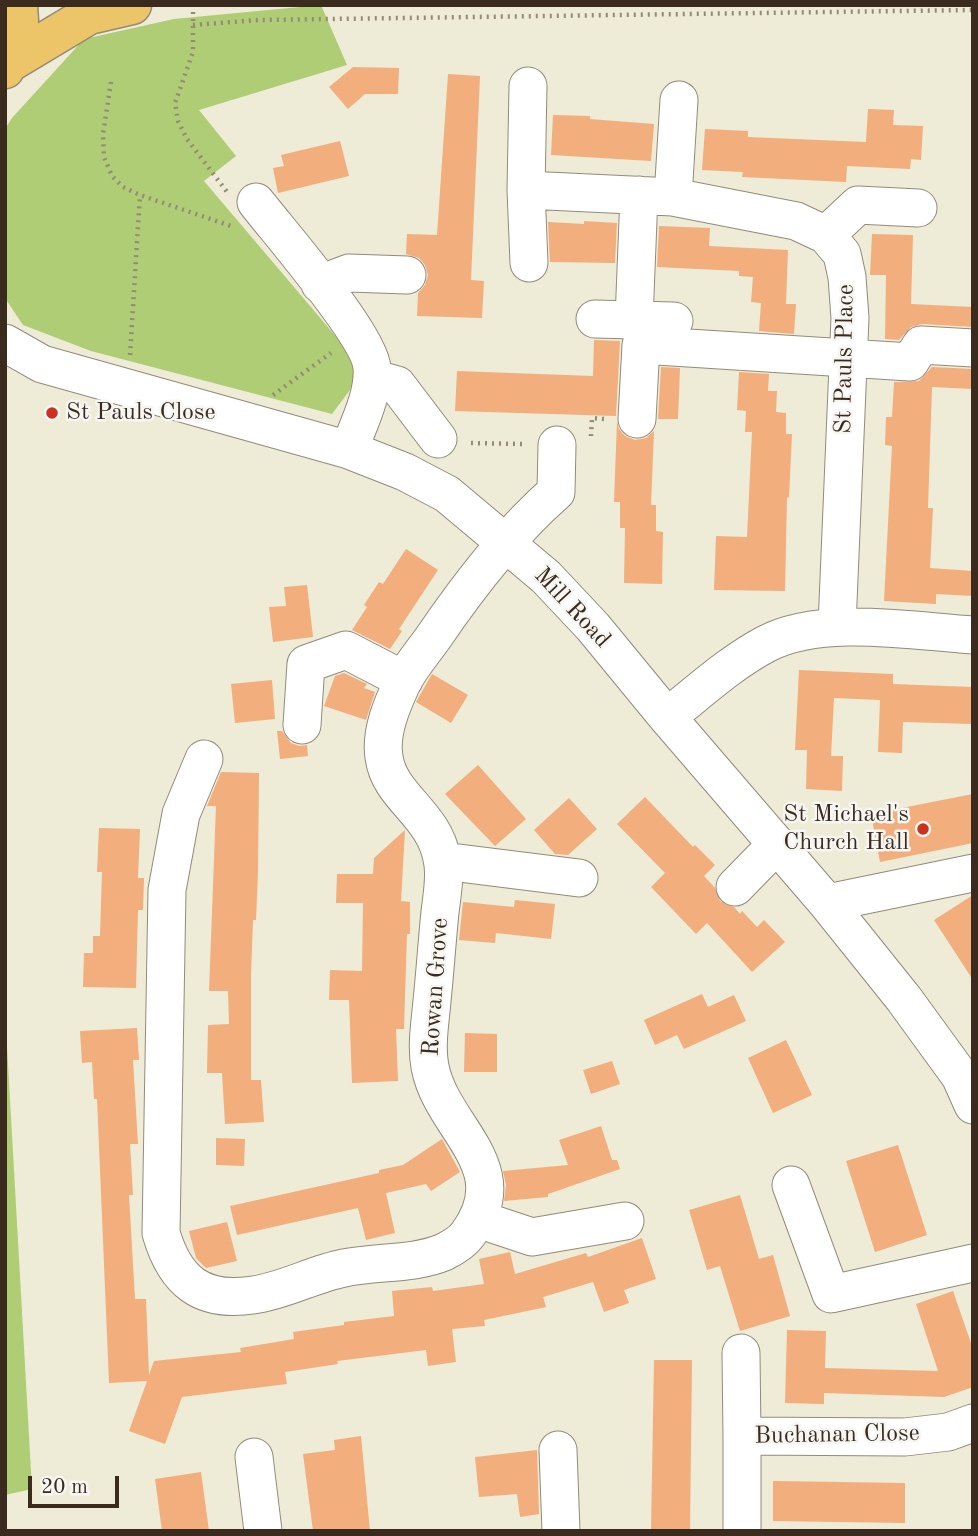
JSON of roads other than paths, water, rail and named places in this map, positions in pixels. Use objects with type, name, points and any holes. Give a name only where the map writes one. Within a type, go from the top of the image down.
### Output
[{"type":"main road","points":[[7,66],[19,21],[18,5]]},
{"type":"main road","points":[[7,66],[89,15],[132,5]]},
{"type":"street","points":[[528,86],[526,190],[529,263]]},
{"type":"street","points":[[634,320],[656,196],[679,100]]},
{"type":"street","points":[[526,190],[656,196],[796,221],[826,235],[858,205],[918,208]]},
{"type":"street","points":[[249,216],[320,284],[367,349],[372,378],[349,450]]},
{"type":"street","name":"St Pauls Place","points":[[826,235],[842,254],[850,318],[837,626]]},
{"type":"street","points":[[320,284],[349,274],[407,275]]},
{"type":"street","points":[[595,318],[674,321]]},
{"type":"street","name":"Mill Road","points":[[5,343],[42,364],[349,450],[405,472],[447,494],[546,577],[593,627],[827,903],[904,999],[960,1076],[973,1105]]},
{"type":"street","points":[[637,419],[641,345],[910,362],[921,345],[973,348]]},
{"type":"street","points":[[372,378],[397,386],[438,439]]},
{"type":"street","name":"Rowan Grove","points":[[204,759],[181,814],[167,890],[161,1233],[169,1259],[188,1282],[209,1294],[231,1298],[258,1295],[342,1268],[420,1259],[447,1251],[466,1238],[478,1219],[485,1192],[484,1172],[476,1151],[438,1093],[430,1066],[428,1037],[443,861],[436,834],[390,777],[384,758],[387,725],[404,680],[454,608],[533,512],[556,492],[557,445]]},
{"type":"street","points":[[667,717],[736,662],[768,643],[804,630],[837,626],[973,635]]},
{"type":"street","points":[[302,725],[306,664],[346,650],[404,680]]},
{"type":"street","points":[[735,887],[777,844]]},
{"type":"street","points":[[443,861],[579,878]]},
{"type":"street","points":[[827,903],[973,873]]},
{"type":"street","points":[[791,1185],[831,1294],[973,1263]]},
{"type":"street","points":[[478,1219],[532,1237],[625,1221]]},
{"type":"street","name":"Buchanan Close","points":[[741,1353],[741,1531]]},
{"type":"street","name":"Buchanan Close","points":[[741,1436],[905,1437],[948,1432],[973,1423]]},
{"type":"street","points":[[558,1450],[561,1531]]},
{"type":"street","points":[[254,1457],[263,1531]]},
{"type":"place","name":"St Pauls Close","points":[[52,413]]},
{"type":"place","name":"St Michael's Church Hall","points":[[923,829]]}]
